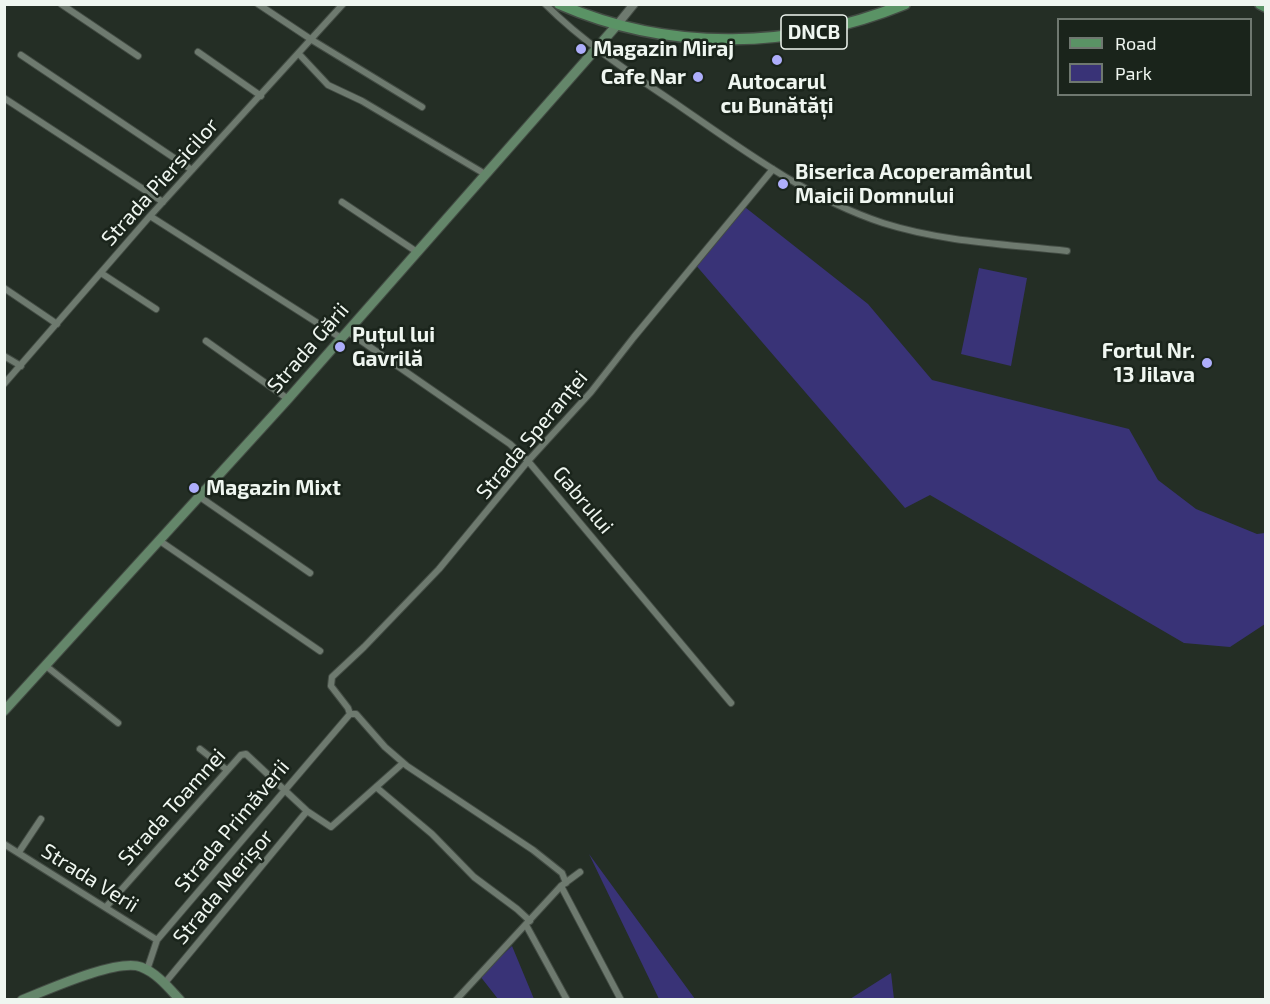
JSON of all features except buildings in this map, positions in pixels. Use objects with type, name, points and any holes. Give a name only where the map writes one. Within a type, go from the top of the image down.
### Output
[{"type":"main road","name":"DNCB","points":[[559,4],[617,25],[689,38],[759,39],[797,35],[841,26],[905,4]]},
{"type":"main road","points":[[1260,4],[1266,7]]},
{"type":"main road","name":"Strada Gării","points":[[4,711],[288,399],[617,25]]},
{"type":"main road","points":[[26,999],[114,966],[132,964],[147,970],[180,999]]},
{"type":"street","points":[[61,4],[138,56]]},
{"type":"street","points":[[258,4],[422,107]]},
{"type":"street","points":[[333,4],[341,7]]},
{"type":"street","points":[[545,4],[596,47],[638,78],[773,169],[856,212],[892,225],[970,242],[1067,251]]},
{"type":"street","name":"Strada Gării","points":[[617,25],[634,4]]},
{"type":"street","name":"Strada Piersicilor","points":[[4,384],[150,216],[341,7]]},
{"type":"street","points":[[198,52],[261,96]]},
{"type":"street","points":[[298,54],[328,85],[362,101],[485,174]]},
{"type":"street","points":[[21,55],[192,170]]},
{"type":"street","points":[[4,99],[163,202]]},
{"type":"street","name":"Strada Speranței","points":[[621,999],[563,884],[562,873],[533,850],[403,763],[348,708],[331,686],[332,677],[439,569],[528,461],[591,392],[773,169]]},
{"type":"street","points":[[342,202],[417,252]]},
{"type":"street","name":"Gabrului","points":[[150,216],[344,334],[510,444],[528,461],[732,703]]},
{"type":"street","points":[[101,273],[156,309]]},
{"type":"street","points":[[4,288],[57,324]]},
{"type":"street","points":[[206,341],[288,399]]},
{"type":"street","points":[[4,356],[21,366]]},
{"type":"street","points":[[200,497],[310,573]]},
{"type":"street","points":[[160,541],[320,651]]},
{"type":"street","points":[[46,666],[118,723]]},
{"type":"street","name":"Strada Primăverii","points":[[147,970],[157,940],[284,789],[353,714]]},
{"type":"street","points":[[200,749],[227,770]]},
{"type":"street","name":"Strada Toamnei","points":[[106,907],[241,755],[246,754],[307,811],[331,827],[403,763]]},
{"type":"street","points":[[376,787],[432,834],[474,877],[528,923],[567,999]]},
{"type":"street","name":"Strada Merișor","points":[[164,984],[307,811]]},
{"type":"street","points":[[19,852],[41,819]]},
{"type":"street","name":"Strada Verii","points":[[4,844],[157,940]]},
{"type":"street","points":[[456,999],[563,884],[580,872]]},
{"type":"green space","points":[[741,204],[868,304],[932,380],[1129,429],[1158,480],[1196,509],[1257,534],[1265,533],[1265,624],[1230,647],[1184,643],[930,495],[905,508],[694,263]]},
{"type":"green space","points":[[979,268],[1027,278],[1011,366],[961,354]]},
{"type":"green space","points":[[589,854],[695,999],[659,999]]},
{"type":"green space","points":[[512,946],[534,999],[498,999],[480,976]]},
{"type":"green space","points":[[891,973],[894,999],[850,999]]},
{"type":"place","name":"Magazin Miraj","points":[[581,49]]},
{"type":"place","name":"Autocarul cu Bunătăți","points":[[777,60]]},
{"type":"place","name":"Cafe Nar","points":[[698,77]]},
{"type":"place","name":"Biserica Acoperamântul Maicii Domnului","points":[[783,184]]},
{"type":"place","name":"Puțul lui Gavrilă","points":[[340,347]]},
{"type":"place","name":"Fortul Nr. 13 Jilava","points":[[1207,363]]},
{"type":"place","name":"Magazin Mixt","points":[[194,488]]}]
